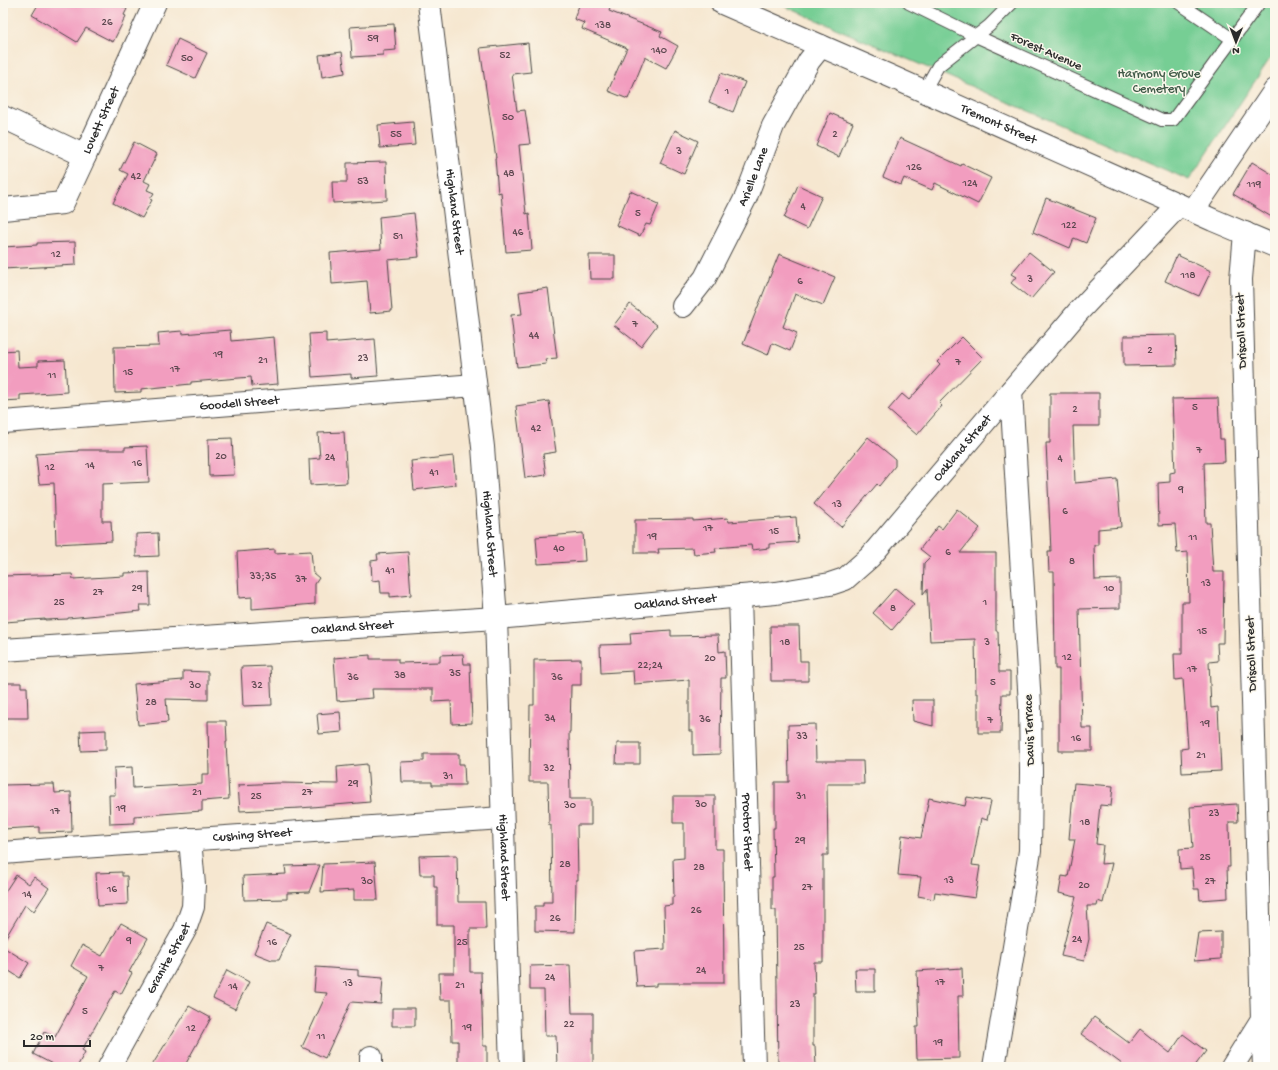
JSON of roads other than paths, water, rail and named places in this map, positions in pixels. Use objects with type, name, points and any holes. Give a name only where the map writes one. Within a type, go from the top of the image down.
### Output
[{"type":"street","name":"Lovett Street","points":[[3,117],[85,156],[155,3]]},
{"type":"street","name":"Highland Street","points":[[429,3],[483,448],[496,618],[511,1067]]},
{"type":"street","name":"Tremont Street","points":[[722,3],[1275,246]]},
{"type":"street","name":"Arielle Lane","points":[[683,306],[705,278],[746,197],[773,126],[809,61],[821,46]]},
{"type":"street","name":"Oakland Street","points":[[3,650],[496,618],[776,593],[814,588],[845,579],[870,557],[1078,312],[1186,208],[1275,90]]},
{"type":"street","points":[[3,208],[63,203],[85,156]]},
{"type":"street","name":"Driscoll Street","points":[[1245,233],[1241,279],[1269,1018],[1264,1067]]},
{"type":"street","name":"Goodell Street","points":[[3,422],[475,385]]},
{"type":"street","name":"Davis Terrace","points":[[994,1067],[1030,851],[1031,818],[1030,705],[1011,391]]},
{"type":"street","name":"Proctor Street","points":[[740,596],[754,1067]]},
{"type":"street","name":"Cushing Street","points":[[3,853],[53,848],[502,818]]},
{"type":"street","name":"Granite Street","points":[[109,1067],[184,930],[193,907],[194,885],[190,839]]},
{"type":"street","points":[[1232,1067],[1269,1018]]},
{"type":"lane","name":"Forest Avenue","points":[[909,3],[976,36],[1162,120],[1173,120],[1232,39]]},
{"type":"lane","points":[[924,91],[938,66],[989,26],[1012,3]]},
{"type":"lane","points":[[1179,3],[1232,39],[1259,3]]},
{"type":"park label","name":"Harmony Grove Cemetery","points":[[1159,82]]}]
